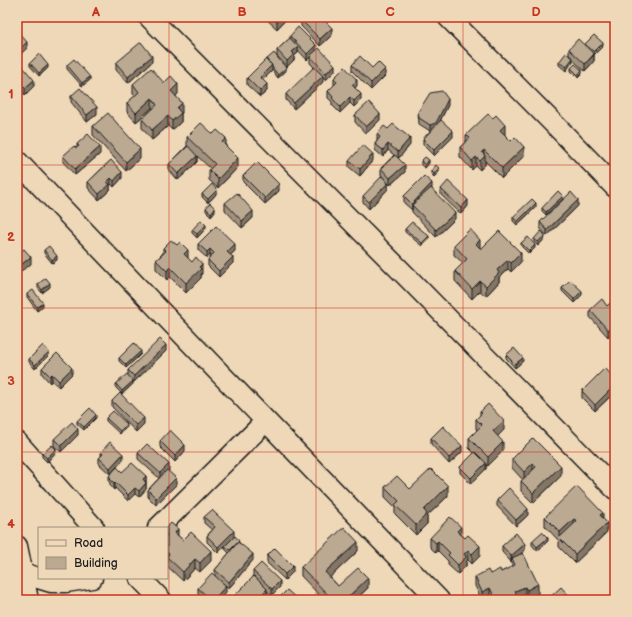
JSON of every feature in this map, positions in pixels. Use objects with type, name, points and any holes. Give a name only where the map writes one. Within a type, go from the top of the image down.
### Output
[{"type":"street","points":[[149,17],[615,489]]},
{"type":"street","points":[[448,17],[615,187]]},
{"type":"street","points":[[17,161],[439,600]]},
{"type":"street","points":[[159,527],[266,421]]},
{"type":"street","points":[[17,442],[93,527]]},
{"type":"street","points":[[17,546],[28,600]]},
{"type":"street","points":[[22,573],[38,578]]},
{"type":"street","points":[[41,579],[51,582],[66,582],[86,579]]},
{"type":"street","points":[[141,579],[162,600]]},
{"type":"building","points":[[271,17],[282,17],[277,22]]},
{"type":"building","points":[[304,17],[322,17],[332,28],[320,39],[301,20]]},
{"type":"building","points":[[298,27],[316,45],[307,54],[290,36]]},
{"type":"building","points":[[17,31],[27,42],[18,51],[17,49]]},
{"type":"building","points":[[594,35],[603,43],[594,52],[585,44]]},
{"type":"building","points":[[290,38],[298,47],[292,52],[294,54],[287,61],[277,50]]},
{"type":"building","points":[[578,39],[594,54],[585,64],[569,49]]},
{"type":"building","points":[[141,42],[152,56],[128,77],[116,63]]},
{"type":"building","points":[[319,48],[335,65],[326,73],[310,56]]},
{"type":"building","points":[[274,53],[286,68],[278,75],[272,65],[266,60]]},
{"type":"building","points":[[566,53],[573,58],[566,67],[559,62]]},
{"type":"building","points":[[39,54],[48,65],[39,73],[30,63]]},
{"type":"building","points":[[360,56],[372,68],[378,62],[385,69],[371,83],[352,65]]},
{"type":"building","points":[[74,59],[90,77],[82,83],[67,65]]},
{"type":"building","points":[[266,59],[272,65],[260,77],[267,84],[260,91],[247,78]]},
{"type":"building","points":[[18,61],[34,80],[25,88],[19,82],[17,83]]},
{"type":"building","points":[[575,64],[582,70],[578,75],[571,68]]},
{"type":"building","points":[[314,67],[323,76],[294,103],[286,94]]},
{"type":"building","points":[[345,67],[357,80],[352,85],[361,94],[354,101],[350,97],[340,107],[328,91],[337,82],[334,78]]},
{"type":"building","points":[[151,68],[164,83],[171,76],[178,84],[171,91],[182,103],[177,108],[181,113],[172,121],[168,116],[152,130],[142,119],[157,105],[152,98],[136,113],[127,103],[139,92],[133,84]]},
{"type":"building","points":[[80,88],[97,107],[87,115],[71,96]]},
{"type":"building","points":[[442,91],[448,99],[436,123],[430,125],[419,118],[418,112],[430,93]]},
{"type":"building","points":[[369,102],[380,114],[366,127],[355,115]]},
{"type":"building","points":[[108,113],[140,149],[126,162],[93,126]]},
{"type":"building","points":[[488,114],[493,118],[496,115],[505,125],[500,130],[511,141],[515,137],[524,147],[502,168],[484,150],[482,152],[485,156],[480,161],[476,157],[472,161],[460,147],[470,138],[466,135]]},
{"type":"building","points":[[441,120],[453,131],[434,150],[423,139]]},
{"type":"building","points":[[201,123],[213,134],[217,130],[226,138],[222,142],[238,158],[218,179],[209,170],[215,164],[187,137]]},
{"type":"building","points":[[393,124],[410,138],[398,152],[388,144],[383,150],[375,144],[380,137],[377,134],[384,126],[388,129]]},
{"type":"building","points":[[88,134],[100,147],[75,169],[63,156],[74,146],[76,148],[79,146],[77,144]]},
{"type":"building","points":[[363,145],[373,154],[360,169],[349,161]]},
{"type":"building","points":[[188,146],[197,156],[178,174],[169,164]]},
{"type":"building","points":[[395,155],[405,165],[390,178],[381,168]]},
{"type":"building","points":[[425,157],[429,160],[425,165],[421,161]]},
{"type":"building","points":[[111,160],[122,172],[114,181],[111,178],[107,182],[110,184],[99,194],[88,182]]},
{"type":"building","points":[[257,162],[279,184],[265,198],[243,176]]},
{"type":"building","points":[[436,165],[439,168],[434,174],[431,171]]},
{"type":"building","points":[[382,176],[388,183],[369,202],[363,196]]},
{"type":"building","points":[[424,176],[432,183],[412,204],[404,196]]},
{"type":"building","points":[[448,181],[468,200],[461,208],[441,189]]},
{"type":"building","points":[[212,184],[217,190],[208,199],[202,194]]},
{"type":"building","points":[[431,188],[455,213],[436,230],[412,205]]},
{"type":"building","points":[[558,191],[563,196],[546,212],[542,208]]},
{"type":"building","points":[[571,192],[578,200],[547,230],[540,222]]},
{"type":"building","points":[[237,193],[253,211],[242,221],[225,203]]},
{"type":"building","points":[[532,199],[536,203],[517,222],[513,217]]},
{"type":"building","points":[[210,203],[215,208],[211,213],[206,208]]},
{"type":"building","points":[[201,220],[206,225],[197,234],[192,230]]},
{"type":"building","points":[[412,222],[429,236],[422,243],[405,229]]},
{"type":"building","points":[[216,226],[235,244],[227,252],[233,257],[219,271],[208,260],[214,253],[210,249],[207,252],[198,244]]},
{"type":"building","points":[[470,229],[480,240],[476,244],[481,249],[499,231],[521,253],[511,263],[508,260],[497,270],[499,273],[486,286],[480,281],[472,289],[455,271],[467,259],[454,245]]},
{"type":"building","points":[[541,231],[545,235],[538,242],[534,239]]},
{"type":"building","points":[[528,237],[535,245],[529,251],[521,243]]},
{"type":"building","points":[[171,240],[177,245],[180,242],[188,250],[184,254],[192,262],[196,257],[202,264],[199,267],[201,269],[186,283],[170,267],[167,271],[156,260],[166,251],[163,248]]},
{"type":"building","points":[[49,246],[57,256],[52,260],[44,250]]},
{"type":"building","points":[[24,249],[31,257],[17,268],[17,254]]},
{"type":"building","points":[[46,278],[50,283],[42,290],[38,284]]},
{"type":"building","points":[[570,280],[582,291],[574,299],[562,288]]},
{"type":"building","points":[[33,290],[43,303],[37,307],[27,294]]},
{"type":"building","points":[[602,299],[607,306],[615,299],[615,324],[608,330],[590,310]]},
{"type":"building","points":[[160,339],[166,345],[134,376],[128,370]]},
{"type":"building","points":[[134,343],[141,351],[126,365],[119,358]]},
{"type":"building","points":[[43,345],[49,352],[35,365],[29,359]]},
{"type":"building","points":[[514,348],[523,358],[515,364],[506,355]]},
{"type":"building","points":[[57,353],[72,368],[59,381],[52,374],[50,376],[42,368]]},
{"type":"building","points":[[605,368],[615,379],[615,385],[595,405],[582,391]]},
{"type":"building","points":[[127,374],[133,381],[122,391],[116,384]]},
{"type":"building","points":[[120,393],[144,418],[136,425],[112,401]]},
{"type":"building","points":[[488,404],[504,421],[493,431],[503,442],[488,457],[469,438],[482,425],[476,419],[482,413],[480,412]]},
{"type":"building","points":[[90,408],[96,415],[84,427],[77,421]]},
{"type":"building","points":[[113,411],[127,424],[120,431],[106,418]]},
{"type":"building","points":[[72,422],[78,429],[61,446],[54,439]]},
{"type":"building","points":[[443,426],[462,446],[449,458],[431,438]]},
{"type":"building","points":[[170,430],[185,445],[175,456],[160,441]]},
{"type":"building","points":[[533,438],[561,466],[533,493],[521,481],[536,467],[533,463],[524,472],[512,459]]},
{"type":"building","points":[[110,442],[123,454],[110,468],[99,458],[103,454],[101,452]]},
{"type":"building","points":[[147,444],[169,464],[160,473],[138,453]]},
{"type":"building","points":[[52,445],[56,449],[47,458],[42,454]]},
{"type":"building","points":[[475,452],[486,463],[471,478],[460,467]]},
{"type":"building","points":[[132,463],[146,476],[143,479],[146,483],[139,491],[135,488],[128,495],[110,479],[111,478],[109,476],[117,467],[122,472]]},
{"type":"building","points":[[431,469],[448,486],[424,510],[427,514],[416,525],[395,505],[399,501],[385,487],[397,476],[410,489]]},
{"type":"building","points":[[167,470],[176,478],[156,498],[148,490]]},
{"type":"building","points":[[577,486],[603,513],[600,515],[607,523],[575,554],[559,538],[577,521],[574,519],[560,532],[545,517]]},
{"type":"building","points":[[509,488],[528,509],[516,520],[497,500]]},
{"type":"building","points":[[212,510],[234,531],[218,547],[207,536],[215,527],[204,517]]},
{"type":"building","points":[[450,517],[461,527],[457,531],[465,538],[468,535],[480,546],[472,554],[468,550],[464,554],[466,557],[458,565],[448,555],[450,553],[438,541],[436,543],[430,538]]},
{"type":"building","points":[[171,523],[178,529],[175,533],[183,540],[191,532],[211,551],[200,563],[195,559],[183,572],[168,558],[167,527]]},
{"type":"building","points":[[344,527],[358,542],[325,572],[338,586],[358,568],[368,578],[345,600],[333,600],[301,567]]},
{"type":"building","points":[[542,532],[548,538],[537,547],[532,541]]},
{"type":"building","points":[[516,533],[525,544],[511,556],[502,546]]},
{"type":"building","points":[[235,536],[239,541],[230,550],[225,546]]},
{"type":"building","points":[[238,542],[253,554],[229,582],[215,570]]},
{"type":"building","points":[[275,548],[293,566],[285,574],[267,556]]},
{"type":"building","points":[[523,553],[538,584],[527,590],[525,587],[515,591],[518,598],[514,600],[496,600],[490,588],[482,592],[475,577],[488,570],[490,574],[500,569],[501,572],[515,565],[512,558]]},
{"type":"building","points":[[261,563],[280,581],[272,589],[253,571]]},
{"type":"building","points":[[212,573],[226,586],[213,600],[211,600],[198,588]]},
{"type":"building","points":[[254,576],[267,589],[256,600],[230,600]]},
{"type":"building","points":[[561,587],[573,600],[547,600]]},
{"type":"building","points":[[287,590],[298,600],[277,600]]}]
